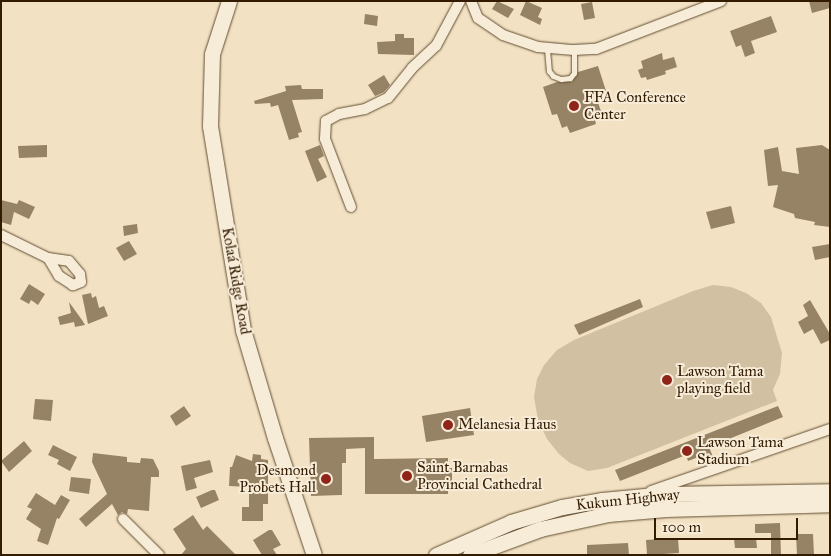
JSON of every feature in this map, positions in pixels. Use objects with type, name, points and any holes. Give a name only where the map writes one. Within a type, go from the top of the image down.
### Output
[{"type":"main road","name":"Kolaá Ridge Road","points":[[228,1],[212,54],[210,126],[243,330],[275,438],[314,555]]},
{"type":"main road","name":"Kukum Highway","points":[[436,555],[480,534],[536,514],[592,502],[635,496],[830,491]]},
{"type":"main road","name":"Kukum Highway","points":[[470,555],[540,529],[616,513],[666,509],[830,504]]},
{"type":"street","points":[[351,207],[325,139],[326,121],[339,114],[365,109],[388,98],[412,68],[436,46],[460,1]]},
{"type":"street","points":[[470,1],[478,18],[503,35],[543,48],[574,50],[596,49],[721,1]]},
{"type":"street","points":[[1,235],[48,258]]},
{"type":"street","points":[[635,496],[783,447],[830,429]]},
{"type":"street","points":[[123,519],[159,555]]},
{"type":"lane","points":[[543,48],[550,71],[554,76],[561,79],[570,78],[574,73],[574,50]]},
{"type":"shaded area","points":[[713,285],[731,287],[746,293],[761,303],[771,317],[782,353],[780,374],[773,390],[777,401],[607,468],[588,471],[570,463],[559,454],[547,439],[538,420],[534,397],[537,379],[544,365],[557,350],[574,340],[693,291]]},
{"type":"building","points":[[497,1],[514,9],[508,18],[492,9]]},
{"type":"building","points":[[526,1],[542,8],[538,17],[542,19],[540,25],[520,15]]},
{"type":"building","points":[[809,1],[830,1],[830,8],[812,13]]},
{"type":"building","points":[[592,2],[595,18],[584,20],[581,4]]},
{"type":"building","points":[[365,14],[378,16],[377,26],[364,24]]},
{"type":"building","points":[[771,16],[777,32],[751,41],[755,53],[745,57],[741,45],[736,47],[730,31]]},
{"type":"building","points":[[395,34],[404,34],[404,38],[414,38],[414,55],[378,54],[377,42],[395,41]]},
{"type":"building","points":[[662,53],[663,60],[674,57],[677,67],[665,71],[666,74],[647,80],[646,77],[641,78],[638,70],[643,68],[641,61]]},
{"type":"building","name":"FFA Conference Center","points":[[598,66],[607,94],[596,97],[602,114],[594,117],[596,124],[570,133],[567,126],[562,128],[557,114],[552,115],[543,87],[557,82],[572,82],[578,72]]},
{"type":"building","points":[[384,75],[390,85],[384,92],[375,96],[368,85]]},
{"type":"building","points":[[301,85],[302,89],[323,89],[323,99],[292,100],[302,132],[298,133],[299,137],[289,140],[278,105],[271,107],[270,103],[255,104],[254,101],[286,91],[285,86]]},
{"type":"building","points":[[47,145],[47,157],[19,158],[18,146]]},
{"type":"building","points":[[320,145],[324,156],[318,159],[327,177],[317,182],[305,151]]},
{"type":"building","points":[[822,145],[830,150],[830,227],[814,225],[815,222],[795,218],[794,214],[773,207],[778,185],[768,186],[764,150],[778,147],[782,171],[799,174],[796,148]]},
{"type":"building","points":[[1,200],[17,204],[19,200],[35,207],[29,219],[14,212],[11,225],[1,222]]},
{"type":"building","points":[[731,206],[735,223],[711,229],[706,212]]},
{"type":"building","points":[[137,224],[138,233],[124,236],[123,226]]},
{"type":"building","points":[[129,241],[137,254],[124,261],[116,248]]},
{"type":"building","points":[[830,244],[830,257],[815,260],[812,247]]},
{"type":"building","points":[[29,284],[45,294],[38,305],[31,300],[29,304],[20,299]]},
{"type":"building","points":[[91,293],[92,298],[96,296],[99,308],[104,306],[108,316],[88,324],[82,295]]},
{"type":"building","points":[[640,299],[643,307],[579,335],[574,325]]},
{"type":"building","points":[[810,300],[830,334],[830,340],[821,344],[813,329],[804,334],[798,322],[808,316],[803,305]]},
{"type":"building","points":[[69,302],[85,325],[75,327],[74,322],[60,325],[58,317],[71,313]]},
{"type":"building","points":[[35,399],[53,400],[51,421],[33,419]]},
{"type":"building","points":[[184,406],[191,416],[176,426],[170,416]]},
{"type":"building","name":"Lawson Tama Stadium","points":[[778,406],[783,417],[709,447],[713,457],[704,461],[701,456],[688,461],[686,455],[620,481],[615,470]]},
{"type":"building","name":"Melanesia Haus","points":[[470,408],[474,435],[426,442],[422,416]]},
{"type":"building","points":[[374,437],[374,459],[448,458],[448,468],[452,468],[452,484],[448,484],[448,494],[365,494],[365,448],[346,449],[346,463],[342,463],[342,495],[311,496],[309,438]]},
{"type":"building","points":[[24,441],[32,451],[9,472],[1,461]]},
{"type":"building","points":[[53,445],[77,457],[70,471],[57,464],[59,460],[48,455]]},
{"type":"building","points":[[93,453],[127,457],[127,462],[140,463],[141,458],[153,459],[159,471],[159,477],[151,477],[149,511],[128,509],[127,514],[122,512],[118,515],[112,504],[86,527],[79,519],[107,494],[92,462]]},
{"type":"building","points":[[253,454],[261,455],[261,459],[268,460],[268,504],[263,504],[263,521],[242,521],[242,507],[249,507],[249,487],[229,486],[230,467],[232,467],[236,455],[252,461]]},
{"type":"building","points":[[210,460],[213,472],[194,478],[197,488],[186,491],[181,466]]},
{"type":"building","points":[[71,477],[91,479],[89,494],[69,491]]},
{"type":"building","points":[[215,490],[219,500],[201,508],[196,497]]},
{"type":"building","points":[[36,493],[55,505],[61,495],[70,500],[59,519],[57,518],[48,545],[37,541],[41,529],[26,519],[32,509],[27,507]]},
{"type":"building","points":[[193,515],[203,530],[207,526],[236,555],[181,555],[186,549],[173,529]]},
{"type":"building","points":[[780,523],[781,555],[771,555],[771,533],[755,533],[755,524]]},
{"type":"building","points":[[272,530],[281,545],[273,549],[277,555],[262,555],[253,540]]},
{"type":"building","points":[[796,534],[813,534],[814,555],[797,555]]},
{"type":"building","points":[[678,538],[679,553],[647,555],[646,540]]},
{"type":"building","points":[[756,538],[757,548],[735,548],[734,539]]},
{"type":"building","points":[[628,543],[629,555],[587,555],[587,545]]},
{"type":"place","name":"FFA Conference Center","points":[[574,106]]},
{"type":"place","name":"Lawson Tama playing field","points":[[667,380]]},
{"type":"place","name":"Melanesia Haus","points":[[448,425]]},
{"type":"place","name":"Lawson Tama Stadium","points":[[687,451]]},
{"type":"place","name":"Saint Barnabas Provincial Cathedral","points":[[407,476]]},
{"type":"place","name":"Desmond Probets Hall","points":[[326,479]]}]
